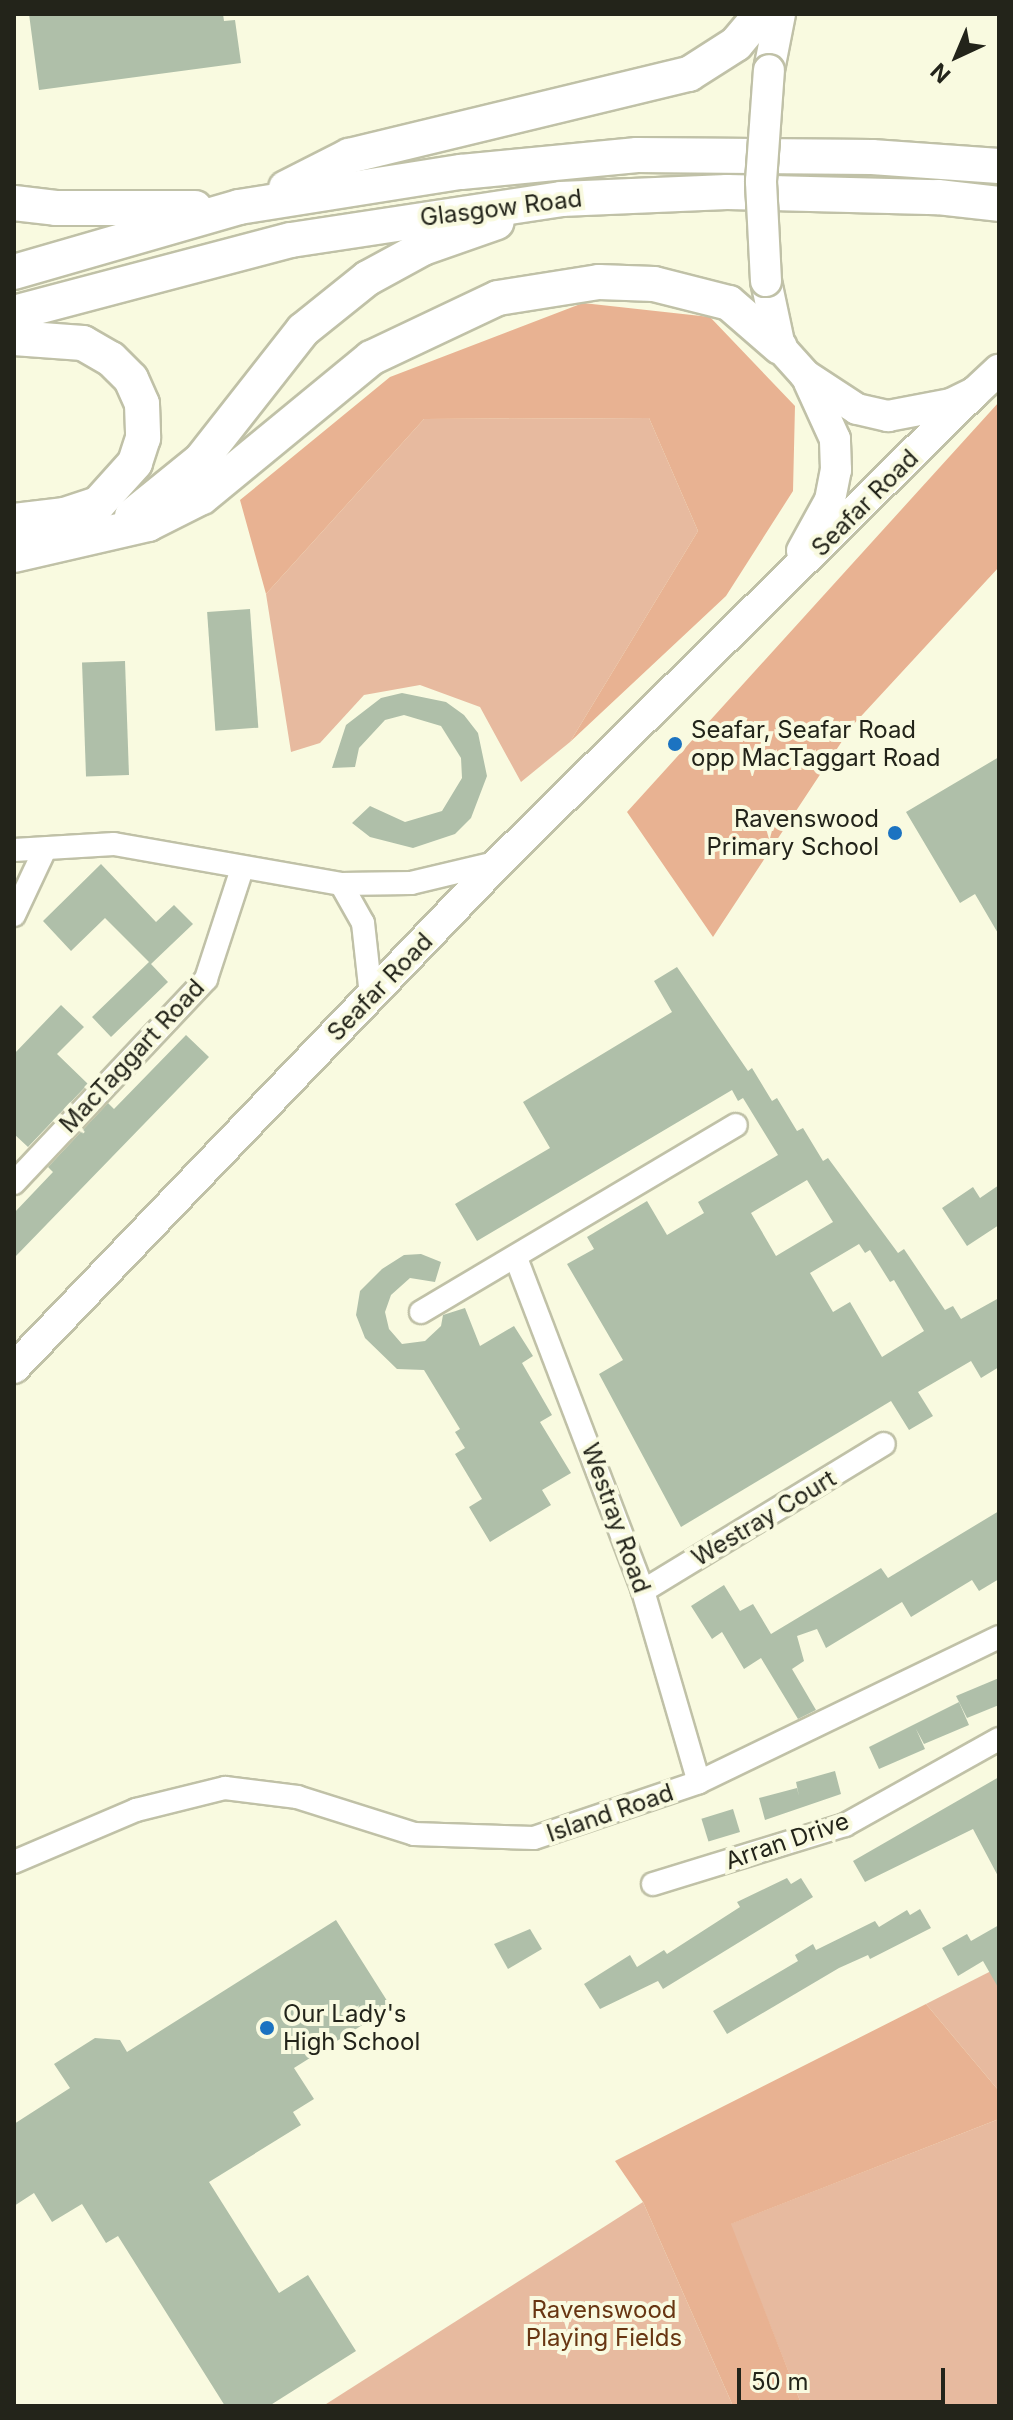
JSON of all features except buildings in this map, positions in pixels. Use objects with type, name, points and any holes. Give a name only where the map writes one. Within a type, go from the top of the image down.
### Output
[{"type":"main road","points":[[14,203],[56,208],[246,206],[349,156],[689,74],[726,52],[761,14]]},
{"type":"main road","name":"Glasgow Road","points":[[14,272],[246,206],[380,182],[637,155],[872,157],[999,166]]},
{"type":"main road","name":"Glasgow Road","points":[[14,313],[291,240],[561,199],[727,192],[938,197],[999,204]]},
{"type":"main road","points":[[114,530],[201,460],[303,330],[368,278],[423,248],[561,199]]},
{"type":"main road","points":[[14,555],[63,547],[114,530],[148,524],[202,497],[371,358],[498,298],[599,282],[654,284],[729,303],[780,347]]},
{"type":"main road","points":[[14,338],[83,343],[111,359],[131,379],[142,404],[143,438],[135,463],[98,504],[65,515],[14,521]]},
{"type":"street","points":[[780,14],[769,70],[761,181],[766,281],[780,347],[805,375],[857,409],[888,416],[951,404],[974,393]]},
{"type":"street","name":"Seafar Road","points":[[14,1368],[499,862],[657,711],[999,370]]},
{"type":"street","name":"Seafar Road","points":[[755,614],[815,533],[830,500],[835,439],[805,375]]},
{"type":"street","points":[[14,850],[114,844],[242,869],[341,884],[411,883],[499,862]]},
{"type":"street","points":[[14,915],[45,849]]},
{"type":"street","name":"MacTaggart Road","points":[[14,1183],[206,979],[242,869]]},
{"type":"street","points":[[341,884],[363,923],[371,996]]},
{"type":"street","points":[[421,1312],[736,1125]]},
{"type":"street","name":"Westray Road","points":[[516,1258],[643,1591],[699,1782]]},
{"type":"street","name":"Westray Court","points":[[643,1591],[884,1444]]},
{"type":"street","name":"Island Road","points":[[14,1862],[136,1810],[225,1788],[297,1797],[414,1834],[534,1838],[699,1782],[999,1637]]},
{"type":"street","name":"Arran Drive","points":[[653,1884],[845,1825],[999,1739]]},
{"type":"green space","points":[[649,418],[698,531],[570,742],[521,782],[480,707],[420,685],[364,695],[320,743],[291,752],[266,594],[424,419]]},
{"type":"green space","points":[[999,1967],[999,2091],[926,2004]]},
{"type":"green space","points":[[999,2119],[999,2406],[802,2406],[730,2224]]},
{"type":"green space","name":"Ravenswood Playing Fields","points":[[643,2202],[733,2406],[323,2406]]},
{"type":"shaded area","points":[[583,303],[710,317],[795,406],[793,491],[726,596],[570,742],[698,531],[649,418],[424,419],[266,594],[240,500],[390,377]]},
{"type":"shaded area","points":[[999,402],[999,567],[852,726],[713,937],[627,812]]},
{"type":"shaded area","points":[[926,2004],[999,2091],[999,2119],[731,2224],[802,2406],[733,2406],[643,2202],[615,2161]]},
{"type":"place","name":"Seafar, Seafar Road opp MacTaggart Road","points":[[675,744]]},
{"type":"place","name":"Ravenswood Primary School","points":[[895,833]]},
{"type":"place","name":"Our Lady's High School","points":[[267,2028]]}]
